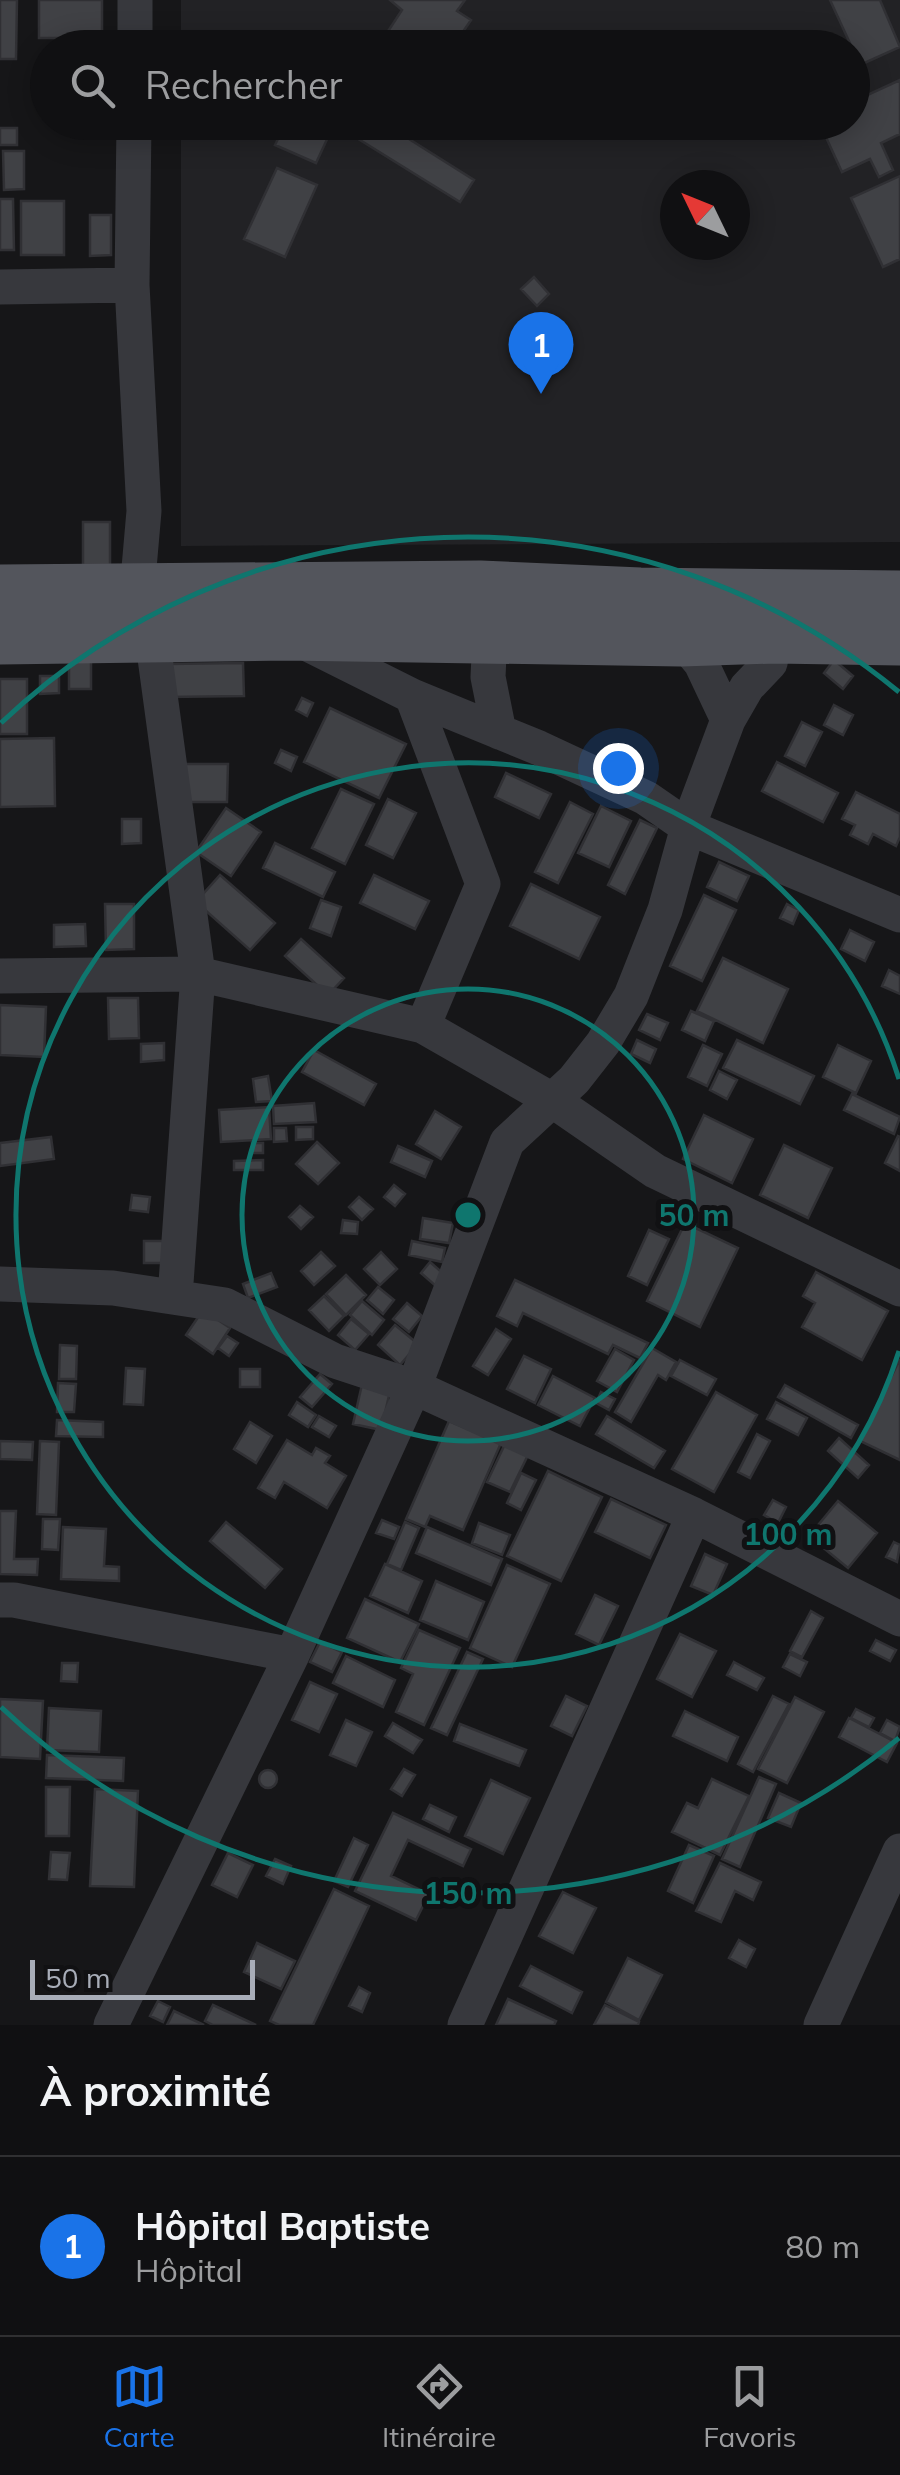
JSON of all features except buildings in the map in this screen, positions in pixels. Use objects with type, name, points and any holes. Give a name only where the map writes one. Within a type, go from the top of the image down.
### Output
[{"type":"main road","points":[[0,592],[286,633],[640,595],[900,598]]},
{"type":"main road","points":[[0,637],[145,614],[485,611],[681,638],[900,638]]},
{"type":"street","points":[[135,0],[135,30]]},
{"type":"street","points":[[134,140],[132,285],[144,511],[145,614],[198,974],[175,1296]]},
{"type":"street","points":[[0,287],[132,285]]},
{"type":"street","points":[[640,595],[701,663],[728,720]]},
{"type":"street","points":[[485,611],[488,677],[499,732]]},
{"type":"street","points":[[286,633],[412,696],[646,798],[688,827],[900,916]]},
{"type":"street","points":[[111,2025],[292,1654],[414,1386],[507,1142],[603,1044],[631,996],[666,910],[688,827],[728,720],[747,687],[770,663],[775,636]]},
{"type":"street","points":[[412,696],[483,884],[423,1026]]},
{"type":"street","points":[[0,976],[198,974],[423,1026],[552,1100],[655,1171],[900,1289]]},
{"type":"street","points":[[0,1284],[114,1288],[225,1305],[336,1361],[414,1386],[694,1515],[900,1619]]},
{"type":"street","points":[[465,2025],[694,1515]]},
{"type":"street","points":[[0,1600],[292,1654]]},
{"type":"street","points":[[821,2025],[900,1851]]},
{"type":"shaded area","points":[[181,0],[900,0],[900,542],[181,546],[181,140],[870,140],[870,30],[181,30]]},
{"type":"place","name":"Hôpital Baptiste","points":[[541,394]]}]
